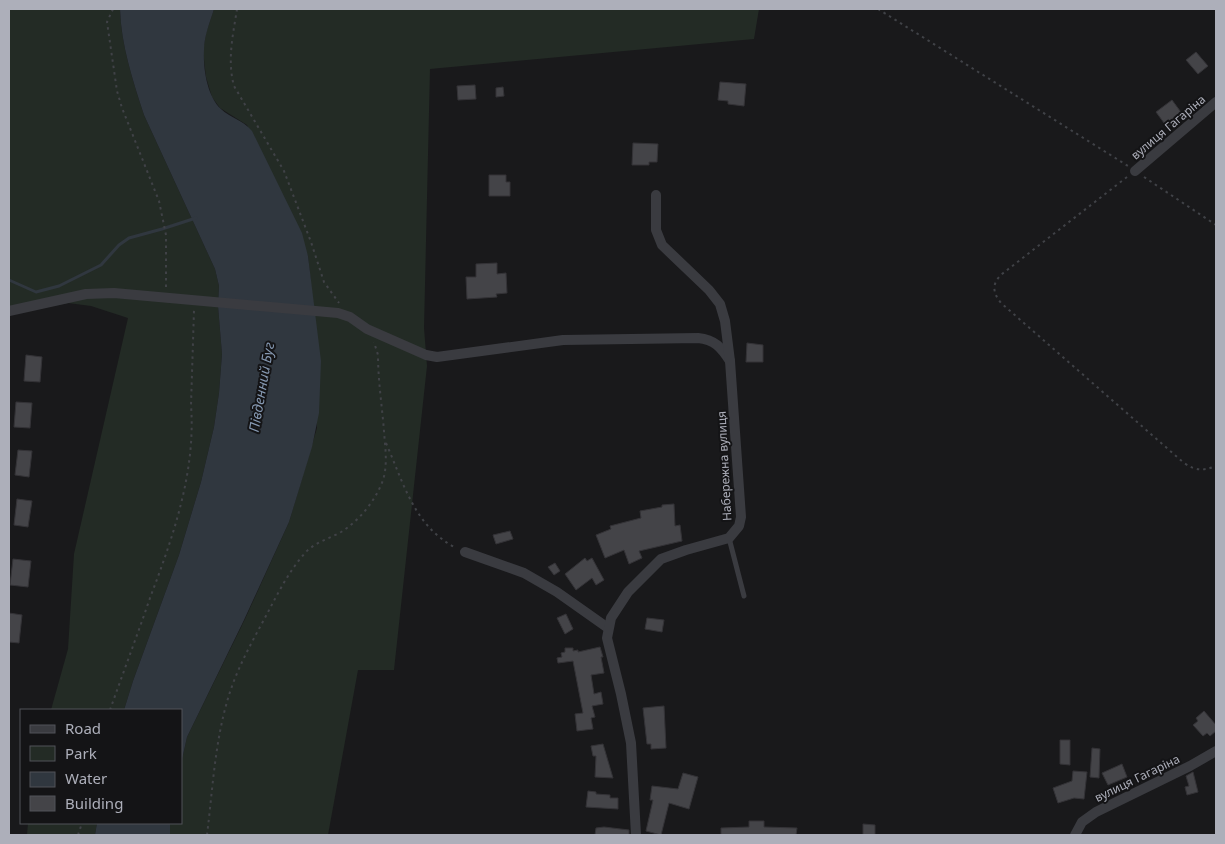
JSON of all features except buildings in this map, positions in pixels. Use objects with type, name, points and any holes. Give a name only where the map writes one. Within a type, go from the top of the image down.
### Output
[{"type":"street","name":"вулиця Гагаріна","points":[[1135,171],[1216,102]]},
{"type":"street","name":"Набережна вулиця","points":[[638,832],[631,744],[621,694],[609,649],[608,628],[611,618],[621,600],[662,559],[686,550],[730,538],[739,526],[741,517],[730,360],[724,312],[716,297],[662,245],[656,230],[656,195]]},
{"type":"street","points":[[9,311],[94,293],[339,308],[367,329],[426,355],[437,356],[563,340],[698,338],[715,342],[722,348],[730,360]]},
{"type":"street","points":[[465,552],[524,573],[556,592],[608,628]]},
{"type":"street","name":"вулиця Гагаріна","points":[[1075,835],[1082,822],[1096,812],[1190,766],[1216,751]]},
{"type":"lane","points":[[730,538],[744,596]]},
{"type":"path","points":[[113,9],[107,22],[117,91],[159,201],[166,232],[165,298]]},
{"type":"path","points":[[237,9],[230,57],[234,86],[284,171],[324,282],[339,308]]},
{"type":"path","points":[[878,9],[1135,171],[1216,225]]},
{"type":"path","points":[[1135,171],[1002,274],[995,281],[994,289],[1001,302],[1184,463],[1199,471],[1216,466]]},
{"type":"path","points":[[110,709],[168,550],[187,479],[192,419],[191,405],[197,300]]},
{"type":"path","points":[[207,835],[218,744],[224,717],[231,690],[250,645],[286,580],[306,552],[347,527],[363,513],[376,496],[385,471],[385,441],[378,355],[367,329]]},
{"type":"path","points":[[385,441],[418,514],[439,538],[465,552]]},
{"type":"green space","points":[[9,9],[120,9],[125,49],[144,115],[215,269],[219,286],[218,306],[222,354],[214,427],[201,482],[179,555],[124,709],[51,709],[68,649],[74,554],[128,318],[91,306],[68,303],[9,315]]},
{"type":"green space","points":[[214,9],[759,9],[754,39],[430,69],[424,328],[427,366],[394,670],[358,670],[328,835],[170,835],[170,824],[182,824],[182,760],[187,737],[245,619],[289,522],[317,428],[308,256],[247,125],[220,108],[212,97],[206,77],[203,51],[206,33]]},
{"type":"green space","points":[[28,824],[97,824],[95,835],[27,835]]},
{"type":"water","name":"Південний Буг","points":[[120,9],[214,9],[204,45],[204,65],[209,89],[212,97],[221,109],[252,131],[302,233],[308,256],[321,361],[319,413],[312,447],[289,522],[187,737],[182,760],[182,709],[124,709],[179,555],[201,482],[214,427],[222,354],[218,306],[219,286],[215,269],[144,115],[125,49]]},
{"type":"water","points":[[97,824],[170,824],[170,835],[95,835]]},
{"type":"waterway","points":[[9,280],[36,292],[59,286],[101,265],[119,245],[129,238],[196,218]]}]
